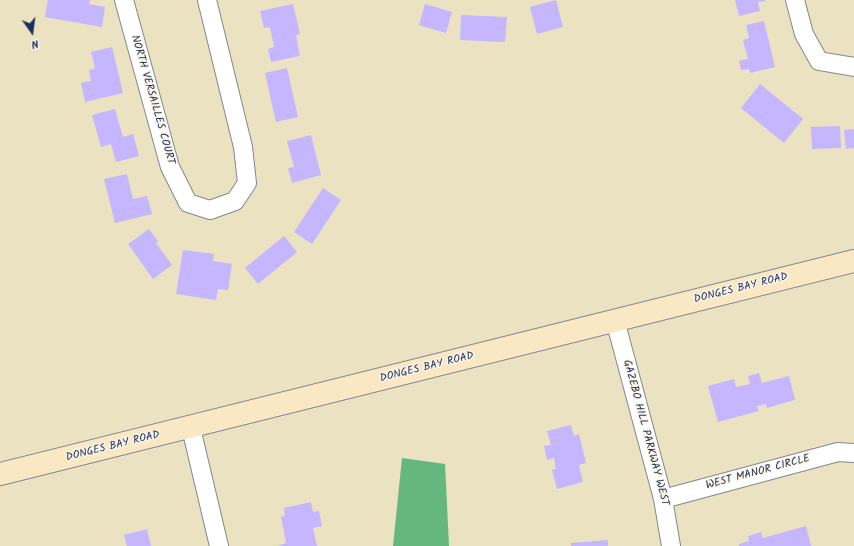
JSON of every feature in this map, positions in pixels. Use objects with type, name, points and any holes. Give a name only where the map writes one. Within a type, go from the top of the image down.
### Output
[{"type":"street","name":"NORTH VERSAILLES COURT","points":[[124,0],[170,167],[188,203],[210,210],[235,201],[247,183],[243,147],[206,0]]},
{"type":"street","points":[[795,0],[804,34],[819,61],[854,67]]},
{"type":"street","name":"DONGES BAY ROAD","points":[[0,474],[190,428],[614,320],[854,261]]},
{"type":"street","name":"GAZEBO HILL PARKWAY WEST","points":[[614,320],[663,499],[672,546]]},
{"type":"street","points":[[190,428],[219,546]]},
{"type":"street","name":"WEST MANOR CIRCLE","points":[[663,499],[838,452],[854,454]]},
{"type":"green space","points":[[402,458],[445,464],[449,546],[393,546]]},
{"type":"building","points":[[48,0],[90,0],[89,4],[105,7],[102,27],[45,17]]},
{"type":"building","points":[[556,0],[563,27],[537,34],[530,7]]},
{"type":"building","points":[[735,0],[765,1],[758,2],[760,11],[739,16]]},
{"type":"building","points":[[293,4],[300,34],[296,35],[300,56],[271,62],[268,49],[274,47],[270,27],[264,28],[260,11]]},
{"type":"building","points":[[425,4],[452,12],[446,33],[419,25]]},
{"type":"building","points":[[461,15],[507,17],[505,42],[460,40]]},
{"type":"building","points":[[764,21],[775,67],[750,73],[749,69],[741,70],[739,61],[748,59],[743,40],[749,38],[746,25]]},
{"type":"building","points":[[112,47],[123,93],[85,102],[81,83],[91,81],[89,70],[95,68],[91,52]]},
{"type":"building","points":[[287,68],[298,117],[276,122],[265,73]]},
{"type":"building","points":[[760,84],[803,119],[784,143],[741,108]]},
{"type":"building","points":[[115,109],[123,137],[133,134],[139,156],[116,162],[111,144],[101,147],[92,115]]},
{"type":"building","points":[[840,126],[841,148],[812,149],[811,127]]},
{"type":"building","points":[[854,129],[854,148],[846,149],[844,130]]},
{"type":"building","points":[[311,135],[321,175],[292,183],[288,168],[294,167],[287,141]]},
{"type":"building","points":[[127,174],[133,199],[147,196],[152,214],[115,223],[104,179]]},
{"type":"building","points":[[323,188],[341,200],[312,244],[294,232]]},
{"type":"building","points":[[149,229],[158,241],[156,243],[172,265],[153,279],[128,244]]},
{"type":"building","points":[[284,236],[297,252],[258,284],[245,268]]},
{"type":"building","points":[[183,250],[214,254],[213,261],[232,264],[228,290],[218,289],[216,300],[176,294]]},
{"type":"building","points":[[759,373],[762,383],[789,376],[795,400],[767,408],[766,404],[757,406],[759,411],[718,422],[708,386],[734,379],[736,387],[750,384],[748,376]]},
{"type":"building","points":[[571,425],[574,436],[579,434],[586,463],[579,465],[583,482],[557,489],[552,470],[556,469],[554,458],[547,460],[544,446],[551,445],[547,431]]},
{"type":"building","points":[[311,502],[313,512],[319,511],[322,526],[313,528],[317,546],[277,546],[286,543],[281,517],[285,516],[284,508]]},
{"type":"building","points":[[806,526],[811,546],[739,546],[739,544],[749,541],[748,536],[761,532],[763,538]]},
{"type":"building","points":[[147,529],[151,546],[127,546],[124,535]]},
{"type":"building","points":[[608,540],[608,546],[571,546],[571,543]]}]
